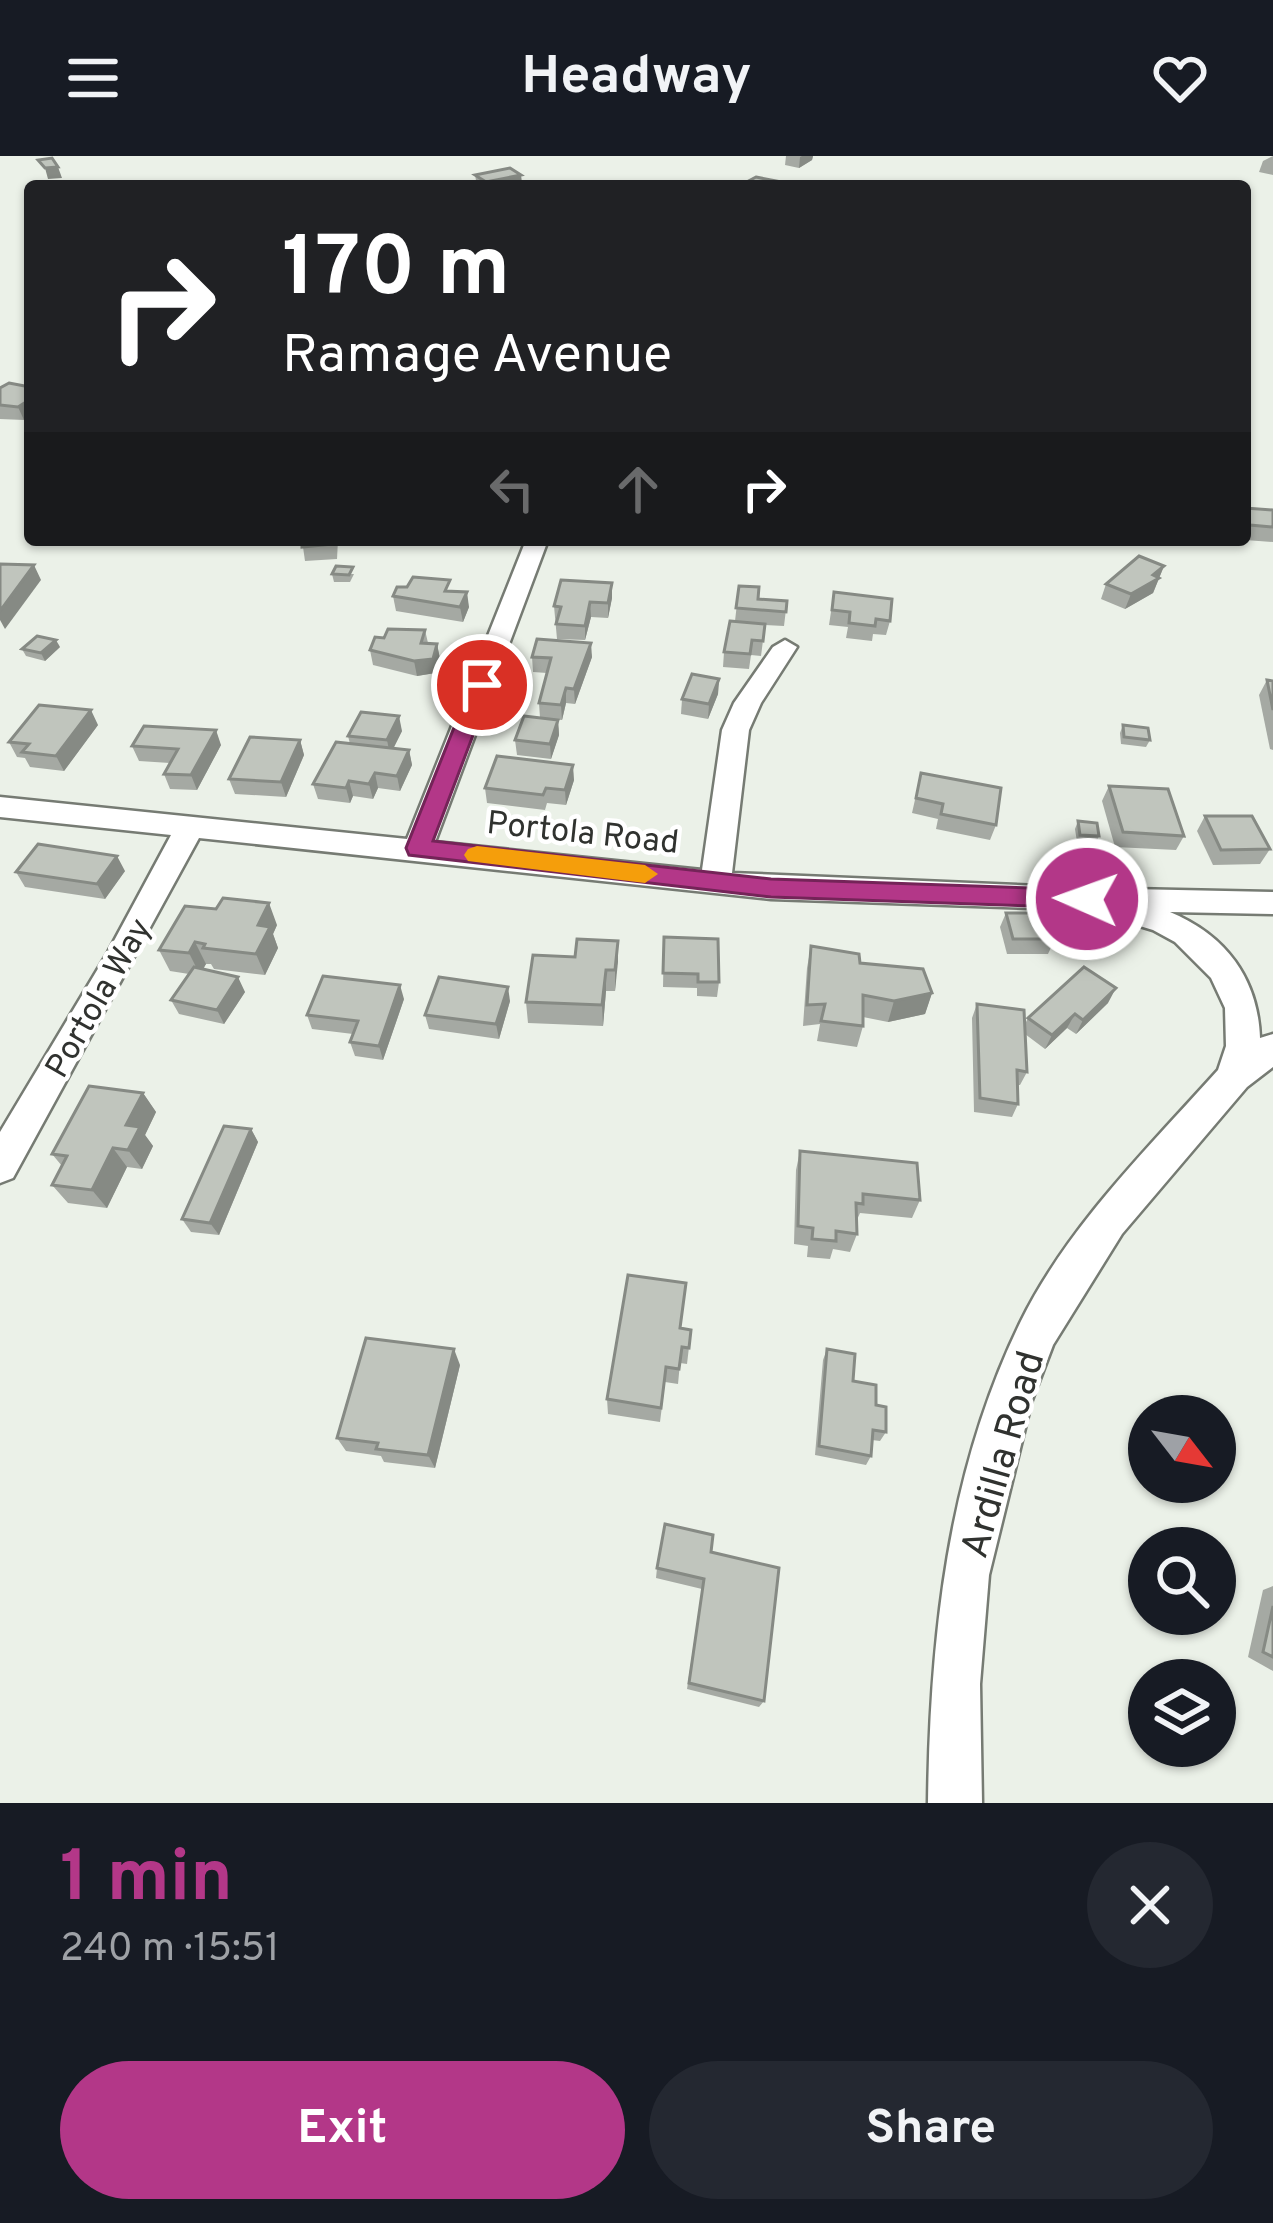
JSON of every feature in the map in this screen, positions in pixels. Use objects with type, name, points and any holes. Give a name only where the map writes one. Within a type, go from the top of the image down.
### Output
[{"type":"street","points":[[418,848],[535,546]]},
{"type":"street","points":[[716,882],[734,742],[744,709],[778,665],[785,647]]},
{"type":"street","name":"Portola Road","points":[[0,807],[716,882],[1273,903]]},
{"type":"street","name":"Portola Way","points":[[0,1166],[120,960],[190,827]]},
{"type":"street","name":"Portola Road","points":[[1087,899],[1164,922],[1186,934],[1223,969],[1242,1008],[1243,1046],[1234,1077]]},
{"type":"street","name":"Ardilla Road","points":[[955,1803],[956,1684],[965,1575],[1010,1400],[1036,1333],[1108,1221],[1234,1077],[1273,1048]]},
{"type":"building","points":[[52,158],[58,167],[45,168],[38,160]]},
{"type":"building","points":[[510,168],[521,175],[483,180],[475,175]]},
{"type":"building","points":[[9,383],[24,386],[24,403],[0,405],[0,388]]},
{"type":"building","points":[[1251,508],[1273,510],[1273,527],[1251,525]]},
{"type":"building","points":[[1139,556],[1164,566],[1153,575],[1159,578],[1131,594],[1106,584]]},
{"type":"building","points":[[0,564],[34,565],[0,611]]},
{"type":"building","points":[[336,566],[353,567],[349,575],[332,574]]},
{"type":"building","points":[[413,577],[450,580],[445,591],[467,592],[460,607],[393,596],[397,587],[407,587]]},
{"type":"building","points":[[561,580],[612,583],[608,603],[590,602],[585,626],[556,624],[561,607],[554,606]]},
{"type":"building","points":[[739,586],[759,587],[758,599],[787,601],[786,612],[736,608]]},
{"type":"building","points":[[834,592],[892,599],[890,621],[876,619],[875,626],[849,623],[850,612],[832,610]]},
{"type":"building","points":[[730,621],[765,624],[763,641],[752,640],[750,654],[724,652]]},
{"type":"building","points":[[388,629],[425,630],[421,643],[437,644],[433,659],[414,661],[370,650],[375,637],[384,638]]},
{"type":"building","points":[[37,636],[56,640],[41,653],[22,649]]},
{"type":"building","points":[[537,639],[591,643],[574,689],[566,688],[561,705],[539,703],[551,658],[532,657]]},
{"type":"building","points":[[692,674],[719,679],[709,704],[682,699]]},
{"type":"building","points":[[39,705],[91,710],[56,756],[22,752],[29,744],[9,742]]},
{"type":"building","points":[[361,712],[399,716],[387,740],[348,736]]},
{"type":"building","points":[[524,716],[558,720],[550,744],[515,740]]},
{"type":"building","points":[[1123,725],[1148,728],[1150,740],[1124,737]]},
{"type":"building","points":[[144,726],[216,730],[191,775],[164,774],[178,749],[132,746]]},
{"type":"building","points":[[250,737],[300,740],[281,782],[229,779]]},
{"type":"building","points":[[336,742],[409,750],[397,776],[375,773],[369,784],[349,781],[346,788],[313,784]]},
{"type":"building","points":[[497,756],[573,765],[565,790],[546,788],[543,795],[485,788]]},
{"type":"building","points":[[921,773],[1001,788],[996,825],[941,814],[943,804],[916,798]]},
{"type":"building","points":[[1109,786],[1168,789],[1184,836],[1123,832]]},
{"type":"building","points":[[1205,816],[1252,816],[1270,849],[1221,850]]},
{"type":"building","points":[[1078,821],[1097,823],[1099,836],[1080,835]]},
{"type":"building","points":[[38,844],[117,856],[97,884],[16,872]]},
{"type":"building","points":[[223,898],[269,903],[258,925],[270,927],[256,954],[203,948],[205,944],[195,942],[189,953],[159,950],[185,906],[216,909]]},
{"type":"building","points":[[1006,913],[1047,913],[1055,939],[1013,939]]},
{"type":"building","points":[[664,937],[718,939],[719,982],[698,982],[698,974],[663,973]]},
{"type":"building","points":[[577,939],[618,941],[615,970],[606,970],[602,1005],[526,1002],[533,955],[575,957]]},
{"type":"building","points":[[811,946],[859,954],[860,963],[923,969],[932,993],[894,1001],[863,995],[863,1026],[821,1021],[825,1004],[807,1005]]},
{"type":"building","points":[[194,967],[238,977],[217,1010],[171,1000]]},
{"type":"building","points":[[1084,967],[1116,988],[1083,1020],[1075,1014],[1052,1035],[1028,1018]]},
{"type":"building","points":[[323,976],[400,985],[379,1046],[350,1042],[358,1021],[307,1015]]},
{"type":"building","points":[[439,977],[508,987],[496,1024],[425,1015]]},
{"type":"building","points":[[977,1004],[1024,1010],[1027,1072],[1017,1070],[1018,1104],[980,1098]]},
{"type":"building","points":[[89,1086],[143,1093],[126,1125],[140,1127],[128,1150],[113,1148],[92,1190],[52,1185],[67,1156],[52,1154]]},
{"type":"building","points":[[224,1126],[251,1129],[210,1223],[182,1219]]},
{"type":"building","points":[[800,1151],[917,1163],[920,1200],[863,1194],[863,1204],[856,1203],[857,1234],[836,1231],[836,1241],[812,1239],[813,1228],[798,1226]]},
{"type":"building","points":[[628,1275],[686,1283],[680,1328],[691,1330],[689,1348],[682,1347],[679,1369],[666,1367],[661,1408],[607,1399]]},
{"type":"building","points":[[366,1338],[454,1349],[428,1455],[376,1449],[378,1443],[337,1438]]},
{"type":"building","points":[[827,1349],[855,1354],[853,1381],[876,1385],[876,1405],[886,1407],[886,1432],[873,1430],[871,1456],[819,1446]]},
{"type":"building","points":[[665,1524],[713,1535],[711,1552],[779,1568],[764,1701],[689,1683],[704,1579],[657,1568]]},
{"type":"building","points":[[1273,1606],[1273,1657],[1263,1652]]},
{"type":"slow traffic","points":[[477,855],[645,874]]},
{"type":"route","points":[[482,685],[418,848],[771,888],[1087,899]]}]
